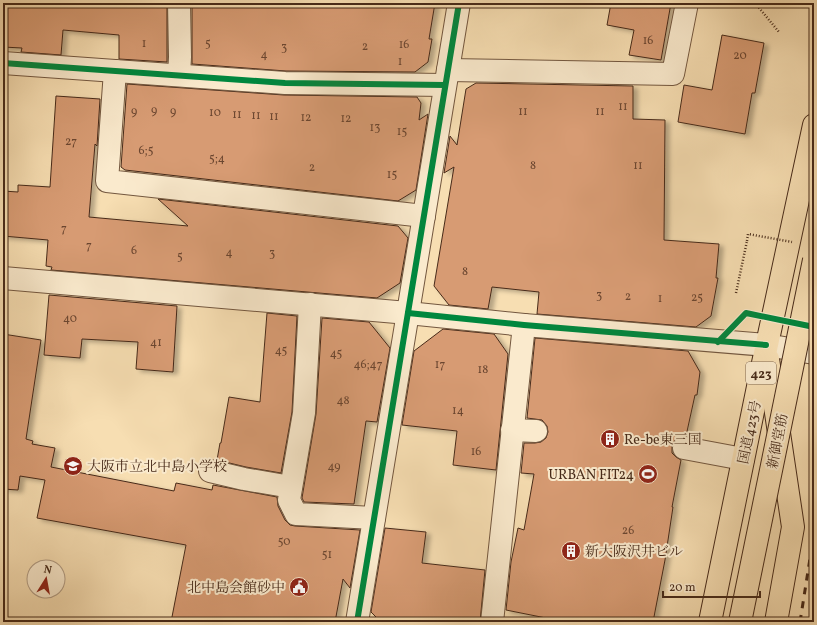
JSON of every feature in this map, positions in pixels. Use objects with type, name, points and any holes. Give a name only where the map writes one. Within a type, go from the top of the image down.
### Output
[{"type":"highway","name":"国道423号","points":[[710,622],[766,345],[814,125]]},
{"type":"highway","name":"新御堂筋","points":[[740,622],[814,260]]},
{"type":"highway","points":[[766,345],[793,527],[776,622]]},
{"type":"street","points":[[179,3],[179,75]]},
{"type":"street","points":[[357,622],[459,3]]},
{"type":"street","points":[[3,63],[285,83],[447,78],[673,74],[687,3]]},
{"type":"street","points":[[115,71],[107,181],[424,216]]},
{"type":"street","points":[[3,278],[310,304],[524,325],[766,345],[814,353]]},
{"type":"street","points":[[310,304],[304,413],[289,500],[296,514],[374,518]]},
{"type":"street","points":[[492,622],[524,325]]},
{"type":"street","points":[[512,430],[536,431]]},
{"type":"street","points":[[684,448],[743,459]]},
{"type":"street","points":[[210,471],[244,479],[291,487]]},
{"type":"path","points":[[755,3],[779,32]]},
{"type":"path","points":[[736,293],[748,234],[799,244]]},
{"type":"building","points":[[3,3],[167,3],[167,62],[119,59],[119,35],[63,30],[61,55],[21,52],[22,48],[3,47]]},
{"type":"building","points":[[192,3],[435,3],[429,39],[432,39],[428,62],[415,72],[286,71],[192,64]]},
{"type":"building","points":[[611,3],[671,3],[661,60],[629,55],[634,30],[607,25]]},
{"type":"building","points":[[722,35],[764,43],[755,93],[752,93],[745,134],[678,122],[684,85],[712,90]]},
{"type":"building","points":[[476,83],[633,86],[633,119],[665,120],[664,240],[719,244],[716,278],[718,278],[711,316],[696,327],[537,314],[539,292],[492,287],[488,309],[449,305],[434,286],[454,167],[444,173],[450,136],[457,145],[466,89]]},
{"type":"building","points":[[127,84],[284,95],[417,97],[421,103],[419,120],[428,114],[416,190],[398,201],[125,170],[121,167]]},
{"type":"building","points":[[56,96],[100,99],[97,146],[95,144],[89,217],[188,226],[158,199],[398,226],[408,238],[400,283],[377,298],[51,270],[52,267],[46,266],[48,240],[3,236],[3,191],[18,192],[18,185],[50,187]]},
{"type":"building","points":[[49,295],[177,306],[173,372],[136,369],[138,342],[82,339],[80,358],[44,355]]},
{"type":"building","points":[[267,313],[297,316],[292,412],[281,473],[217,460],[229,397],[260,402]]},
{"type":"building","points":[[322,318],[369,322],[390,348],[377,422],[366,421],[354,504],[304,502],[302,498],[316,414]]},
{"type":"building","points":[[443,329],[494,334],[508,354],[496,470],[453,465],[457,431],[402,425],[414,351]]},
{"type":"building","points":[[3,334],[41,340],[26,439],[33,441],[32,444],[55,448],[51,467],[174,491],[176,483],[212,490],[213,485],[277,497],[278,506],[285,520],[290,525],[360,530],[350,588],[343,579],[335,622],[171,622],[186,545],[37,518],[45,480],[20,476],[18,490],[3,489]]},
{"type":"building","points":[[535,338],[688,351],[700,372],[697,395],[695,395],[686,436],[679,436],[672,445],[672,453],[681,460],[672,507],[665,560],[653,622],[566,622],[506,610],[511,562],[518,528],[524,530],[534,474],[521,473],[524,443],[541,442],[546,438],[548,432],[547,426],[542,420],[527,418]]},
{"type":"building","points":[[385,528],[426,532],[422,563],[485,570],[480,622],[381,622],[371,612]]},
{"type":"railway","points":[[800,622],[814,533]]},
{"type":"cycle path","points":[[357,622],[459,3]]},
{"type":"cycle path","points":[[3,63],[285,83],[445,85]]},
{"type":"cycle path","points":[[408,313],[524,325],[766,345]]},
{"type":"cycle path","points":[[718,342],[746,313],[814,327]]},
{"type":"place","name":"Re-be東三国","points":[[610,439]]},
{"type":"place","name":"大阪市立北中島小学校","points":[[73,466]]},
{"type":"place","name":"URBAN FIT24","points":[[648,474]]},
{"type":"place","name":"新大阪沢井ビル","points":[[571,551]]},
{"type":"place","name":"北中島会館砂中","points":[[299,587]]}]
